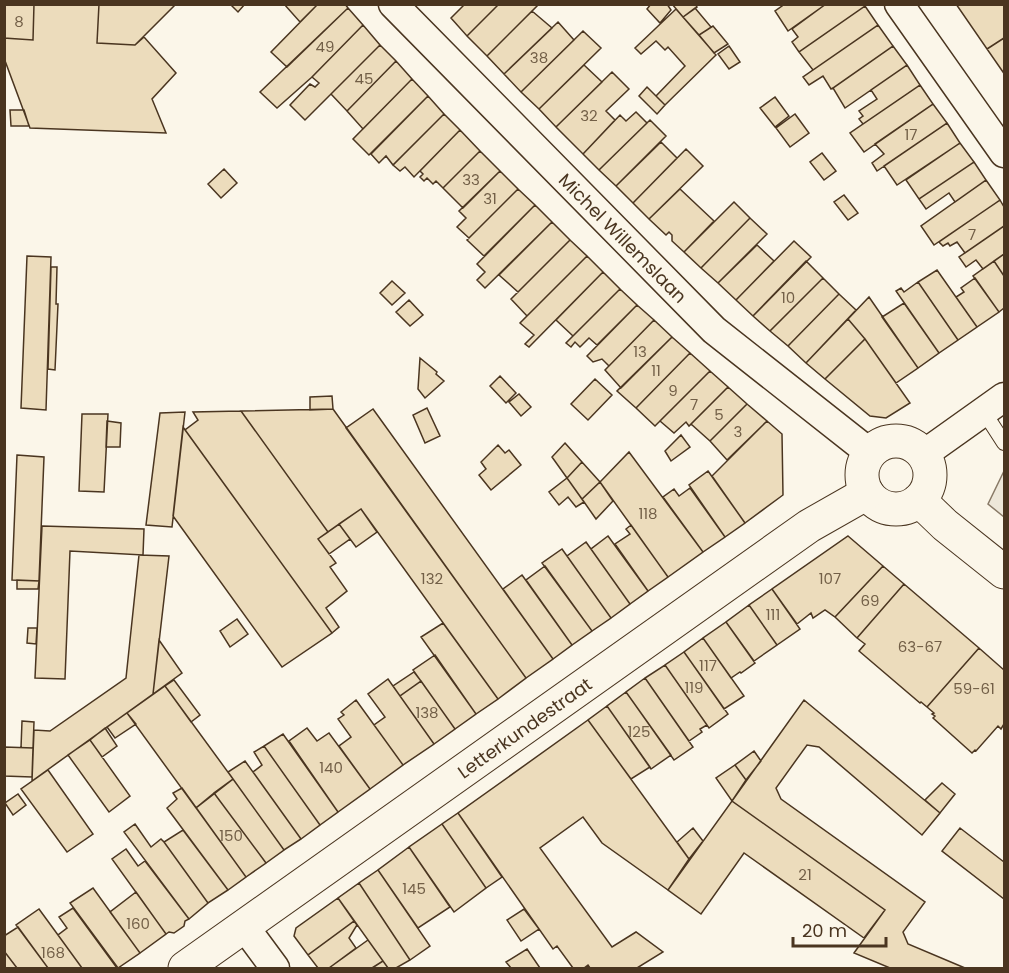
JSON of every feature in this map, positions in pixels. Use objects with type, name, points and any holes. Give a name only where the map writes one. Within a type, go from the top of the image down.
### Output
[{"type":"street","name":"Michel Willemslaan","points":[[393,4],[714,330],[870,453]]},
{"type":"street","points":[[899,4],[1005,153]]},
{"type":"street","points":[[924,454],[994,405]]},
{"type":"street","points":[[886,442],[907,442],[924,454],[931,476],[928,487],[919,500],[912,505],[900,509],[887,508],[867,493],[862,473],[864,463],[876,447],[886,442]]},
{"type":"street","name":"Letterkundestraat","points":[[185,969],[809,526],[867,493]]},
{"type":"street","points":[[919,500],[945,525],[1005,572]]},
{"type":"street","points":[[244,926],[275,969]]},
{"type":"lane","points":[[994,405],[1005,443]]},
{"type":"shaded area","points":[[1004,471],[1004,517],[988,504]]},
{"type":"building","points":[[4,4],[34,4],[33,40],[4,38]]},
{"type":"building","points":[[34,4],[99,4],[97,43],[135,45],[144,37],[176,73],[152,99],[166,133],[30,128],[4,58],[4,38],[33,40]]},
{"type":"building","points":[[99,4],[176,4],[135,45],[97,43]]},
{"type":"building","points":[[230,4],[245,4],[238,12]]},
{"type":"building","points":[[284,4],[318,4],[300,22]]},
{"type":"building","points":[[318,4],[345,4],[348,8],[287,67],[271,52]]},
{"type":"building","points":[[465,4],[499,4],[467,36],[451,18]]},
{"type":"building","points":[[499,4],[536,4],[537,6],[487,56],[467,36]]},
{"type":"building","points":[[651,4],[667,4],[671,10],[660,23],[647,9]]},
{"type":"building","points":[[672,4],[695,4],[697,7],[683,17]]},
{"type":"building","points":[[785,4],[826,4],[788,31],[775,11]]},
{"type":"building","points":[[826,4],[864,4],[865,6],[799,52],[792,42],[798,37],[792,29]]},
{"type":"building","points":[[956,4],[1004,4],[1004,38],[987,49]]},
{"type":"building","points":[[865,6],[878,25],[813,70],[799,52]]},
{"type":"building","points":[[348,8],[363,25],[312,77],[277,108],[260,92]]},
{"type":"building","points":[[695,8],[711,27],[699,35],[683,17]]},
{"type":"building","points":[[676,9],[716,55],[665,105],[656,96],[685,66],[668,47],[665,50],[656,41],[641,54],[635,48]]},
{"type":"building","points":[[532,11],[552,28],[504,74],[487,56]]},
{"type":"building","points":[[558,22],[574,40],[521,92],[504,74]]},
{"type":"building","points":[[363,25],[380,45],[305,120],[290,105],[310,84],[315,87],[319,83],[312,77]]},
{"type":"building","points":[[878,25],[893,46],[831,89],[823,76],[809,85],[803,77]]},
{"type":"building","points":[[713,26],[728,44],[714,53],[699,35]]},
{"type":"building","points":[[583,31],[601,48],[539,109],[521,92]]},
{"type":"building","points":[[1004,38],[1004,71],[1003,72],[987,49]]},
{"type":"building","points":[[380,45],[396,61],[347,111],[331,94]]},
{"type":"building","points":[[729,46],[740,62],[729,69],[718,54]]},
{"type":"building","points":[[893,46],[907,65],[845,108],[833,88]]},
{"type":"building","points":[[396,61],[412,79],[363,129],[347,111]]},
{"type":"building","points":[[584,65],[602,82],[556,127],[539,109]]},
{"type":"building","points":[[907,65],[920,85],[863,124],[859,119],[863,116],[859,111],[877,99],[871,90]]},
{"type":"building","points":[[612,72],[629,89],[606,111],[615,120],[583,154],[556,127]]},
{"type":"building","points":[[412,79],[428,96],[369,155],[353,139]]},
{"type":"building","points":[[920,85],[933,104],[864,152],[850,133]]},
{"type":"building","points":[[647,87],[665,105],[657,114],[639,96]]},
{"type":"building","points":[[428,96],[444,114],[393,165],[386,156],[379,163],[371,154]]},
{"type":"building","points":[[775,97],[789,116],[775,127],[760,108]]},
{"type":"building","points":[[933,104],[947,123],[877,171],[872,163],[884,154],[875,144]]},
{"type":"building","points":[[10,110],[24,110],[29,126],[11,126]]},
{"type":"building","points":[[636,112],[647,123],[599,170],[583,154],[620,115],[626,121]]},
{"type":"building","points":[[444,114],[460,130],[414,177],[405,167],[400,171],[393,165]]},
{"type":"building","points":[[795,114],[809,133],[790,147],[776,128]]},
{"type":"building","points":[[650,120],[666,136],[616,186],[599,170]]},
{"type":"building","points":[[947,123],[960,143],[897,185],[884,166]]},
{"type":"building","points":[[460,130],[480,151],[443,188],[436,181],[433,184],[427,178],[424,181],[420,177],[423,174],[420,171]]},
{"type":"building","points":[[661,142],[677,158],[633,203],[616,186]]},
{"type":"building","points":[[960,143],[974,162],[919,199],[906,180]]},
{"type":"building","points":[[686,149],[703,166],[649,219],[633,203]]},
{"type":"building","points":[[480,151],[500,171],[463,208],[443,188]]},
{"type":"building","points":[[822,153],[836,171],[824,180],[810,162]]},
{"type":"building","points":[[974,162],[986,180],[955,202],[949,193],[926,209],[919,199]]},
{"type":"building","points":[[224,169],[237,183],[221,198],[208,184]]},
{"type":"building","points":[[500,171],[518,189],[469,238],[457,227],[466,218],[459,211]]},
{"type":"building","points":[[986,180],[1000,200],[934,245],[921,226]]},
{"type":"building","points":[[518,189],[535,205],[484,256],[467,240]]},
{"type":"building","points":[[680,189],[714,221],[684,252],[672,241],[672,235],[669,232],[666,235],[649,219]]},
{"type":"building","points":[[844,195],[858,213],[848,220],[834,202]]},
{"type":"building","points":[[1000,200],[1004,207],[1004,226],[965,253],[957,242],[950,246],[948,243],[943,246],[939,242]]},
{"type":"building","points":[[734,202],[750,218],[701,268],[684,252]]},
{"type":"building","points":[[535,205],[552,222],[485,288],[477,280],[485,272],[477,264]]},
{"type":"building","points":[[750,218],[767,234],[718,283],[701,268]]},
{"type":"building","points":[[552,222],[570,240],[518,292],[499,275]]},
{"type":"building","points":[[1004,226],[1004,254],[983,269],[976,260],[966,267],[959,257]]},
{"type":"building","points":[[570,240],[587,256],[527,316],[511,299]]},
{"type":"building","points":[[794,241],[811,257],[753,316],[736,300]]},
{"type":"building","points":[[757,245],[774,261],[736,300],[718,283]]},
{"type":"building","points":[[1004,254],[1004,276],[994,261]]},
{"type":"building","points":[[27,256],[51,257],[46,410],[21,408]]},
{"type":"building","points":[[587,256],[603,272],[529,347],[525,344],[534,335],[520,323]]},
{"type":"building","points":[[806,261],[823,278],[770,331],[753,316]]},
{"type":"building","points":[[994,261],[1004,276],[1004,308],[999,312],[973,276]]},
{"type":"building","points":[[51,267],[57,267],[55,370],[48,369]]},
{"type":"building","points":[[937,270],[977,327],[958,340],[918,282]]},
{"type":"building","points":[[603,272],[620,289],[573,336],[556,320]]},
{"type":"building","points":[[823,278],[839,294],[788,346],[770,331]]},
{"type":"building","points":[[975,278],[999,312],[977,327],[956,297],[964,292],[961,288]]},
{"type":"building","points":[[392,281],[405,293],[392,305],[380,293]]},
{"type":"building","points":[[918,282],[958,340],[939,353],[896,291],[901,288],[904,292]]},
{"type":"building","points":[[620,289],[637,305],[597,345],[589,338],[580,347],[575,342],[571,347],[566,343]]},
{"type":"building","points":[[839,294],[856,310],[806,363],[788,346]]},
{"type":"building","points":[[869,297],[918,368],[896,383],[848,319]]},
{"type":"building","points":[[409,300],[423,315],[410,326],[396,312]]},
{"type":"building","points":[[904,303],[939,353],[918,368],[882,317]]},
{"type":"building","points":[[637,305],[654,320],[609,366],[602,359],[593,362],[587,356]]},
{"type":"building","points":[[848,319],[865,339],[825,379],[806,363]]},
{"type":"building","points":[[654,320],[672,337],[621,388],[605,370]]},
{"type":"building","points":[[672,337],[690,353],[636,408],[617,391]]},
{"type":"building","points":[[865,339],[910,403],[886,418],[870,416],[825,379]]},
{"type":"building","points":[[690,353],[710,371],[655,426],[636,408]]},
{"type":"building","points":[[420,358],[444,381],[425,398],[418,389]]},
{"type":"building","points":[[710,371],[728,387],[689,426],[686,422],[674,433],[660,421]]},
{"type":"building","points":[[500,376],[516,393],[506,403],[490,386]]},
{"type":"building","points":[[595,379],[612,395],[588,420],[571,404]]},
{"type":"building","points":[[728,387],[747,404],[710,441],[691,424]]},
{"type":"building","points":[[519,394],[531,407],[521,416],[509,402]]},
{"type":"building","points":[[332,396],[333,409],[310,410],[310,397]]},
{"type":"building","points":[[747,404],[767,421],[727,460],[710,441]]},
{"type":"building","points":[[427,408],[440,436],[425,443],[413,415]]},
{"type":"building","points":[[333,409],[526,678],[498,699],[361,509],[328,532],[241,411]]},
{"type":"building","points":[[373,409],[553,659],[526,678],[346,428]]},
{"type":"building","points":[[241,411],[328,532],[318,539],[336,563],[330,567],[347,591],[326,608],[339,627],[332,633],[185,430],[198,420],[193,412]]},
{"type":"building","points":[[185,412],[172,527],[146,525],[160,413]]},
{"type":"building","points":[[82,414],[108,414],[104,492],[79,491]]},
{"type":"building","points":[[107,421],[121,423],[120,447],[106,447]]},
{"type":"building","points":[[767,421],[782,434],[783,495],[745,523],[712,476]]},
{"type":"building","points":[[183,427],[332,633],[282,667],[173,516]]},
{"type":"building","points":[[681,435],[690,447],[671,461],[665,451]]},
{"type":"building","points":[[565,443],[582,462],[567,478],[552,457]]},
{"type":"building","points":[[498,445],[505,453],[509,450],[521,465],[491,490],[479,475],[486,469],[481,462]]},
{"type":"building","points":[[629,452],[703,552],[668,577],[600,482]]},
{"type":"building","points":[[17,455],[44,457],[39,581],[12,580]]},
{"type":"building","points":[[582,462],[600,482],[582,499],[567,478]]},
{"type":"building","points":[[708,471],[745,523],[725,537],[689,485]]},
{"type":"building","points":[[567,478],[584,502],[576,507],[568,497],[559,505],[549,492]]},
{"type":"building","points":[[600,482],[613,501],[596,519],[582,499]]},
{"type":"building","points":[[690,488],[725,537],[703,552],[663,497],[674,489],[679,496]]},
{"type":"building","points":[[361,509],[377,532],[356,547],[339,524]]},
{"type":"building","points":[[339,524],[350,539],[329,554],[318,539]]},
{"type":"building","points":[[631,525],[668,577],[648,591],[615,544],[630,534],[626,529]]},
{"type":"building","points":[[42,526],[144,529],[143,555],[70,551],[65,679],[35,678]]},
{"type":"building","points":[[608,536],[648,591],[630,604],[591,549]]},
{"type":"building","points":[[848,536],[883,566],[835,617],[825,610],[813,618],[811,613],[797,624],[772,589]]},
{"type":"building","points":[[586,542],[630,604],[611,618],[567,556]]},
{"type":"building","points":[[562,549],[611,618],[592,631],[542,563]]},
{"type":"building","points":[[139,555],[169,556],[153,694],[32,781],[34,730],[50,731],[126,678]]},
{"type":"building","points":[[545,566],[592,631],[572,645],[526,580]]},
{"type":"building","points":[[883,566],[904,584],[857,638],[835,617]]},
{"type":"building","points":[[522,575],[572,645],[553,659],[503,589]]},
{"type":"building","points":[[17,580],[39,581],[38,589],[17,589]]},
{"type":"building","points":[[904,584],[979,648],[927,707],[859,651],[865,644],[857,638]]},
{"type":"building","points":[[772,589],[800,629],[777,645],[749,605]]},
{"type":"building","points":[[749,605],[777,645],[754,661],[726,622]]},
{"type":"building","points":[[237,619],[248,634],[230,647],[220,631]]},
{"type":"building","points":[[726,622],[755,663],[731,678],[703,638]]},
{"type":"building","points":[[443,623],[498,699],[476,714],[421,637]]},
{"type":"building","points":[[28,628],[37,628],[36,644],[27,643]]},
{"type":"building","points":[[703,638],[744,696],[724,709],[684,652]]},
{"type":"building","points":[[159,640],[182,673],[153,694]]},
{"type":"building","points":[[979,648],[1004,670],[1004,724],[1001,729],[998,726],[972,753],[933,718],[934,713],[927,707]]},
{"type":"building","points":[[684,652],[728,714],[709,728],[665,665]]},
{"type":"building","points":[[435,655],[476,714],[455,729],[413,670]]},
{"type":"building","points":[[665,665],[707,725],[700,729],[702,732],[689,741],[645,678]]},
{"type":"building","points":[[414,672],[421,681],[400,696],[393,686]]},
{"type":"building","points":[[645,678],[693,747],[674,760],[626,692]]},
{"type":"building","points":[[388,679],[434,744],[403,765],[374,725],[385,717],[368,694]]},
{"type":"building","points":[[174,680],[200,715],[191,722],[165,686]]},
{"type":"building","points":[[421,681],[455,729],[434,744],[400,696]]},
{"type":"building","points":[[165,686],[233,779],[196,808],[127,713]]},
{"type":"building","points":[[626,692],[671,755],[651,769],[607,706]]},
{"type":"building","points":[[356,700],[403,765],[370,789],[339,746],[351,737],[338,719],[344,715],[341,712]]},
{"type":"building","points":[[804,700],[940,813],[922,835],[819,747],[807,745],[776,788],[781,799],[925,902],[903,932],[908,944],[965,968],[890,968],[854,953],[885,910],[732,801]]},
{"type":"building","points":[[607,706],[650,767],[631,779],[588,720]]},
{"type":"building","points":[[127,713],[136,724],[115,738],[107,727]]},
{"type":"building","points":[[588,720],[689,859],[668,890],[602,843],[583,817],[540,848],[612,947],[636,932],[663,952],[637,968],[590,968],[588,965],[584,968],[573,968],[557,946],[553,949],[458,813]]},
{"type":"building","points":[[22,721],[34,722],[33,748],[21,748]]},
{"type":"building","points":[[105,728],[117,746],[102,757],[90,740]]},
{"type":"building","points":[[307,728],[317,741],[329,733],[370,789],[338,812],[289,741]]},
{"type":"building","points":[[283,734],[338,812],[320,825],[264,746]]},
{"type":"building","points":[[90,740],[130,796],[109,812],[68,755]]},
{"type":"building","points":[[264,746],[320,825],[301,839],[253,772],[262,765],[254,752]]},
{"type":"building","points":[[4,747],[33,748],[32,777],[4,776]]},
{"type":"building","points":[[754,751],[761,761],[746,780],[735,765]]},
{"type":"building","points":[[245,761],[301,839],[284,850],[228,772]]},
{"type":"building","points":[[735,765],[746,780],[732,801],[716,778]]},
{"type":"building","points":[[48,770],[93,834],[67,852],[21,789]]},
{"type":"building","points":[[233,779],[284,850],[266,863],[214,793]]},
{"type":"building","points":[[942,783],[955,794],[940,813],[925,800]]},
{"type":"building","points":[[182,788],[246,877],[228,890],[167,808],[177,799],[173,793]]},
{"type":"building","points":[[214,793],[266,863],[246,877],[196,808]]},
{"type":"building","points":[[18,794],[26,805],[13,815],[5,803]]},
{"type":"building","points":[[732,801],[885,910],[864,938],[744,853],[701,914],[668,890]]},
{"type":"building","points":[[458,813],[502,877],[486,888],[442,824]]},
{"type":"building","points":[[135,824],[151,847],[161,839],[164,842],[208,903],[189,919],[124,832]]},
{"type":"building","points":[[442,824],[486,888],[454,912],[409,847]]},
{"type":"building","points":[[693,828],[703,841],[689,859],[677,842]]},
{"type":"building","points":[[960,828],[1004,862],[1004,899],[942,851]]},
{"type":"building","points":[[183,830],[228,890],[208,903],[164,842]]},
{"type":"building","points":[[409,847],[450,907],[418,928],[378,870]]},
{"type":"building","points":[[126,849],[138,866],[145,861],[189,919],[174,933],[166,934],[112,859]]},
{"type":"building","points":[[378,870],[430,946],[410,960],[359,883]]},
{"type":"building","points":[[359,883],[410,960],[396,968],[388,968],[338,898]]},
{"type":"building","points":[[93,888],[140,953],[118,968],[70,903]]},
{"type":"building","points":[[136,892],[166,934],[140,953],[110,912]]},
{"type":"building","points":[[338,898],[354,921],[308,955],[294,936],[296,928]]},
{"type":"building","points":[[73,908],[117,968],[82,968],[58,935],[67,928],[59,917]]},
{"type":"building","points":[[39,909],[82,968],[48,968],[16,925]]},
{"type":"building","points":[[524,909],[539,929],[521,941],[507,920]]},
{"type":"building","points":[[354,921],[357,925],[349,938],[356,948],[329,968],[318,968],[308,955]]},
{"type":"building","points":[[18,927],[48,968],[17,968],[4,951],[4,936]]},
{"type":"building","points":[[368,940],[383,961],[372,968],[329,968]]},
{"type":"building","points":[[527,949],[540,968],[511,968],[506,962]]},
{"type":"building","points":[[4,951],[17,968],[4,968]]},
{"type":"building","points":[[383,961],[388,968],[372,968]]}]
